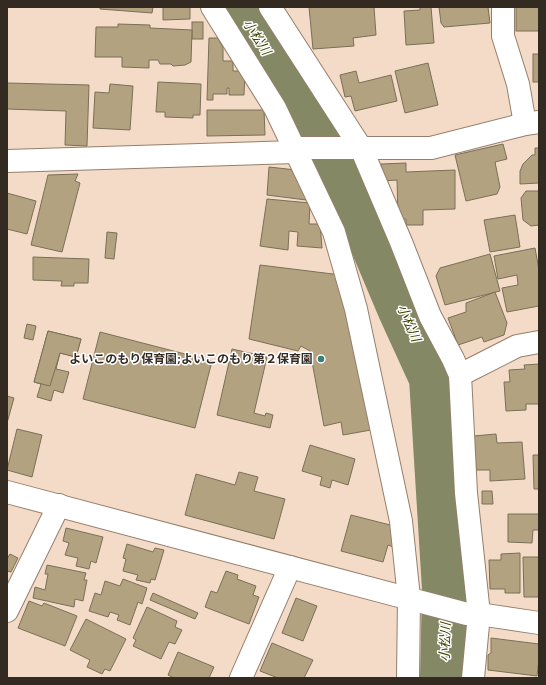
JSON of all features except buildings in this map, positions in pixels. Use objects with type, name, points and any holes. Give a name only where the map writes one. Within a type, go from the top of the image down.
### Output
[{"type":"street","points":[[212,7],[275,108],[299,150],[334,232],[356,309],[416,600],[408,678]]},
{"type":"street","points":[[270,7],[361,148],[401,242],[430,316],[460,375],[473,614],[473,678]]},
{"type":"street","points":[[7,161],[361,148],[431,148],[532,123],[518,84],[504,36],[503,7]]},
{"type":"street","points":[[460,375],[517,346],[539,342]]},
{"type":"street","points":[[7,492],[416,600],[473,614],[539,623]]},
{"type":"street","points":[[7,611],[59,505]]},
{"type":"street","points":[[241,678],[290,567]]},
{"type":"waterway","name":"小松川","points":[[237,7],[254,35],[293,92],[369,232],[401,308],[433,378],[446,589],[444,678]]},
{"type":"place","name":"よいこのもり保育園;よいこのもり第２保育園","points":[[321,359]]}]
